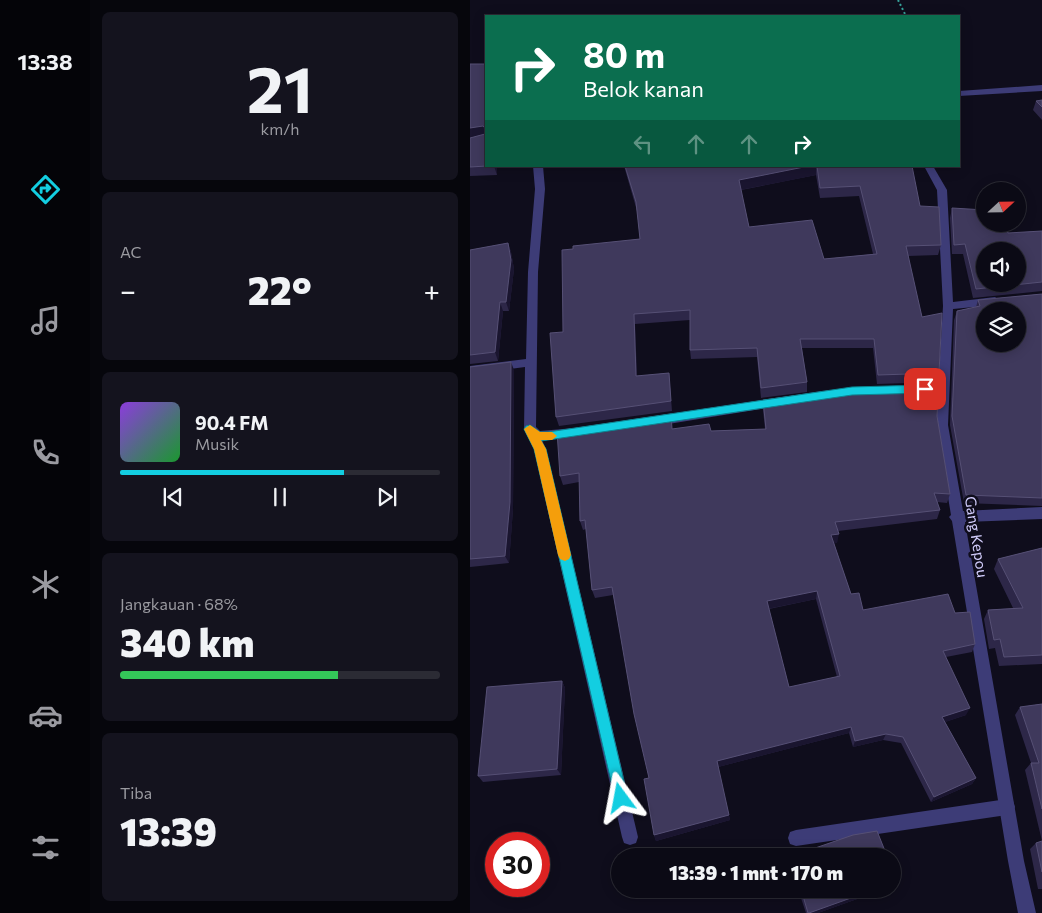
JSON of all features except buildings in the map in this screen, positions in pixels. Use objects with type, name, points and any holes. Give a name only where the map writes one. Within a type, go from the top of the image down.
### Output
[{"type":"street","points":[[960,94],[1042,88]]},
{"type":"street","points":[[538,167],[540,189],[533,272],[530,429],[540,449],[630,837]]},
{"type":"street","name":"Gang Kepou","points":[[929,167],[942,190],[948,306],[939,389],[942,425],[956,517],[1016,862],[1027,913]]},
{"type":"street","points":[[948,306],[1004,300]]},
{"type":"street","points":[[470,370],[532,362]]},
{"type":"street","points":[[645,422],[852,391],[889,390]]},
{"type":"street","points":[[530,429],[538,436],[587,431]]},
{"type":"street","points":[[956,517],[1042,513]]},
{"type":"street","points":[[796,838],[1007,807]]},
{"type":"path","points":[[898,0],[906,15]]},
{"type":"slow traffic","points":[[552,436],[538,436],[533,434],[530,429],[540,449],[565,555]]},
{"type":"route","points":[[621,798],[540,449],[530,429],[533,434],[538,436],[548,436],[852,391],[925,389]]}]
